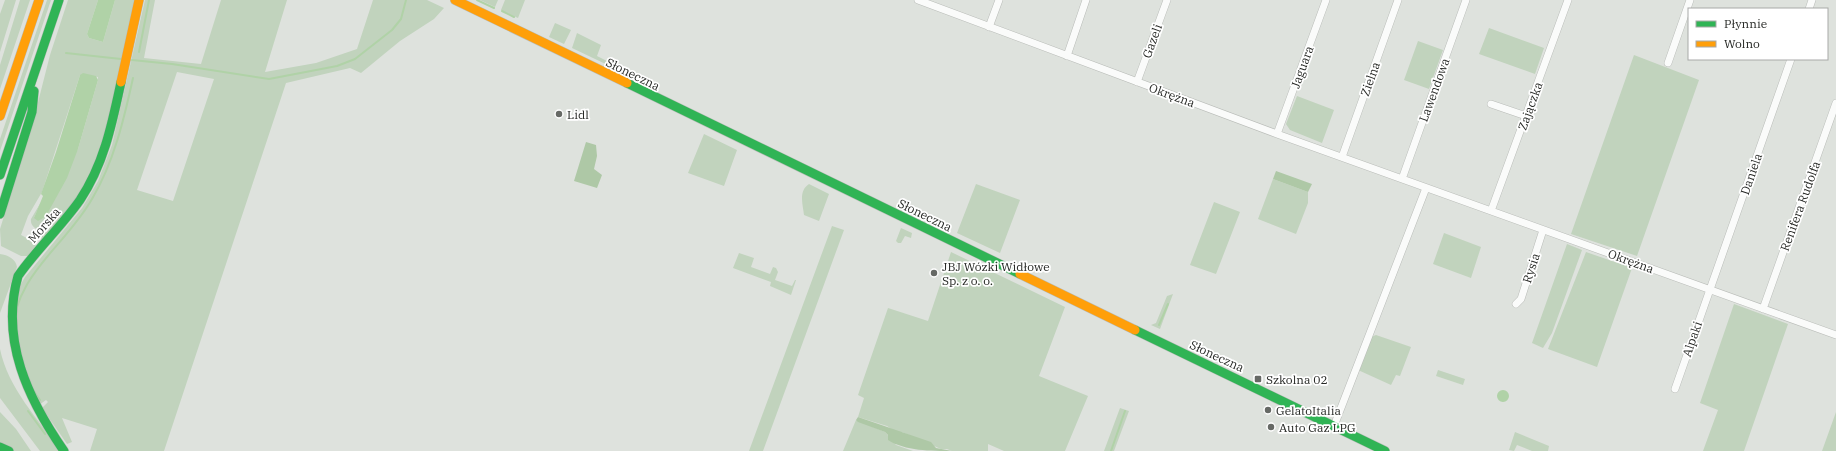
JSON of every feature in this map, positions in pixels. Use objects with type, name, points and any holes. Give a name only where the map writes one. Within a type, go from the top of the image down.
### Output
[{"type":"main road","points":[[0,116],[39,0]]},
{"type":"main road","points":[[0,175],[59,0]]},
{"type":"main road","name":"Morska","points":[[3,317],[9,294],[20,271],[76,207],[100,164],[108,137],[139,0]]},
{"type":"main road","name":"Słoneczna","points":[[455,0],[1334,426],[1375,449],[1385,451]]},
{"type":"main road","points":[[0,214],[32,112],[38,63]]},
{"type":"main road","points":[[16,381],[64,451]]},
{"type":"main road","points":[[0,447],[9,451]]},
{"type":"street","name":"Okrężna","points":[[918,0],[1277,134],[1836,335]]},
{"type":"street","points":[[989,27],[999,0]]},
{"type":"street","points":[[1067,56],[1086,0]]},
{"type":"street","name":"Gazeli","points":[[1137,82],[1167,0]]},
{"type":"street","name":"Jaguara","points":[[1277,134],[1326,0]]},
{"type":"street","name":"Zielna","points":[[1342,157],[1398,0]]},
{"type":"street","name":"Lawendowa","points":[[1402,179],[1466,0]]},
{"type":"street","name":"Zajączka","points":[[1491,211],[1568,0]]},
{"type":"street","points":[[1668,63],[1690,0]]},
{"type":"street","name":"Daniela","points":[[1710,289],[1792,60]]},
{"type":"street","name":"Renifera Rudolfa","points":[[1763,309],[1836,103]]},
{"type":"street","points":[[1491,104],[1526,116]]},
{"type":"street","points":[[1334,426],[1426,188]]},
{"type":"street","name":"Rysia","points":[[1516,304],[1521,299],[1543,230]]},
{"type":"street","name":"Alpaki","points":[[1675,389],[1710,289]]},
{"type":"shaded area","points":[[5,0],[16,0],[0,52],[0,14]]},
{"type":"shaded area","points":[[20,0],[30,0],[0,89],[0,65]]},
{"type":"shaded area","points":[[47,0],[51,0],[0,151],[0,139]]},
{"type":"shaded area","points":[[68,0],[98,0],[87,34],[89,38],[103,42],[115,0],[136,0],[105,139],[87,186],[43,240],[38,236],[42,230],[34,227],[31,223],[31,219],[41,202],[34,218],[78,149],[98,80],[98,77],[80,75],[42,192],[28,216],[21,235],[33,241],[36,245],[28,256],[21,256],[1,246],[0,229],[32,126],[50,55]]},
{"type":"shaded area","points":[[98,0],[115,0],[103,42],[89,38],[87,34]]},
{"type":"shaded area","points":[[145,0],[155,0],[144,58],[201,64],[221,0],[287,0],[265,72],[316,63],[357,49],[373,0],[427,0],[444,8],[434,19],[400,41],[361,73],[350,68],[286,83],[164,451],[90,451],[97,429],[62,418],[72,442],[67,444],[42,408],[48,402],[46,400],[39,405],[20,376],[27,372],[26,368],[18,371],[9,340],[17,339],[16,335],[9,335],[9,327],[13,304],[21,284],[25,277],[82,208],[98,181],[112,145]],"holes":[[[177,72],[214,79],[173,201],[137,190]]]},
{"type":"shaded area","points":[[480,0],[498,0],[495,7]]},
{"type":"shaded area","points":[[505,0],[525,0],[518,18],[501,10]]},
{"type":"shaded area","points":[[555,23],[571,30],[564,44],[549,37]]},
{"type":"shaded area","points":[[1489,28],[1544,48],[1535,74],[1479,54]]},
{"type":"shaded area","points":[[577,33],[601,45],[597,56],[615,65],[614,68],[572,48]]},
{"type":"shaded area","points":[[1418,41],[1443,50],[1429,89],[1404,80]]},
{"type":"shaded area","points":[[1634,55],[1699,80],[1637,256],[1571,234]]},
{"type":"shaded area","points":[[83,73],[96,76],[98,80],[78,149],[67,178],[46,216],[38,221],[34,218],[43,196],[41,194],[80,75]]},
{"type":"shaded area","points":[[1297,96],[1334,110],[1322,143],[1290,130],[1286,124]]},
{"type":"shaded area","points":[[704,134],[737,150],[724,186],[688,173]]},
{"type":"shaded area","points":[[586,142],[596,145],[597,156],[594,169],[602,175],[597,188],[574,181]]},
{"type":"shaded area","points":[[1276,171],[1312,184],[1308,192],[1273,179]]},
{"type":"shaded area","points":[[1273,179],[1308,192],[1308,203],[1296,234],[1258,219]]},
{"type":"shaded area","points":[[809,184],[829,194],[819,221],[804,215],[802,194],[803,190]]},
{"type":"shaded area","points":[[976,184],[1020,200],[1000,253],[957,233]]},
{"type":"shaded area","points":[[1214,202],[1240,212],[1216,274],[1190,265]]},
{"type":"shaded area","points":[[832,226],[844,230],[763,451],[749,451]]},
{"type":"shaded area","points":[[901,228],[912,233],[911,238],[905,236],[901,243],[898,243],[896,241]]},
{"type":"shaded area","points":[[1444,233],[1481,247],[1471,278],[1433,264]]},
{"type":"shaded area","points":[[1567,244],[1582,250],[1552,333],[1543,348],[1532,343]]},
{"type":"shaded area","points":[[951,252],[1065,307],[1039,376],[1088,396],[1065,451],[1004,451],[988,444],[988,451],[952,451],[941,449],[902,432],[896,432],[887,426],[858,417],[864,398],[858,395],[888,308],[928,321]]},
{"type":"shaded area","points":[[1586,252],[1632,268],[1597,367],[1548,349]]},
{"type":"shaded area","points":[[739,253],[754,258],[751,267],[770,274],[773,267],[776,268],[778,272],[775,280],[792,286],[796,280],[791,295],[770,286],[771,282],[733,268]]},
{"type":"shaded area","points":[[0,254],[11,258],[17,267],[0,313]]},
{"type":"shaded area","points":[[1173,294],[1160,329],[1151,325],[1156,323],[1167,296]]},
{"type":"shaded area","points":[[1734,304],[1788,324],[1744,451],[1703,451],[1718,410],[1700,403]]},
{"type":"shaded area","points":[[1376,335],[1411,347],[1400,376],[1396,375],[1391,385],[1358,370],[1371,337]]},
{"type":"shaded area","points":[[0,349],[4,363],[17,390],[61,451],[40,451],[0,398]]},
{"type":"shaded area","points":[[1438,370],[1465,379],[1463,385],[1436,376]]},
{"type":"shaded area","points":[[1503,390],[1507,392],[1509,396],[1507,400],[1503,402],[1499,400],[1497,396],[1499,392]]},
{"type":"shaded area","points":[[1120,408],[1129,411],[1114,451],[1104,451]]},
{"type":"shaded area","points":[[0,412],[16,429],[31,451],[14,451],[0,444]]},
{"type":"shaded area","points":[[1836,412],[1836,451],[1822,451]]},
{"type":"shaded area","points":[[858,417],[931,442],[936,448],[952,451],[910,448],[895,444],[888,440],[888,435],[885,432],[858,422],[856,420]]},
{"type":"shaded area","points":[[856,420],[885,432],[896,445],[913,451],[843,451]]},
{"type":"shaded area","points":[[1515,432],[1549,446],[1548,451],[1532,451],[1517,445],[1514,451],[1509,450]]},
{"type":"waterway","points":[[139,52],[149,0]]},
{"type":"waterway","points":[[132,60],[172,64],[269,79],[337,66],[355,59],[392,30],[401,19],[406,0]]},
{"type":"waterway","points":[[477,0],[494,8]]},
{"type":"waterway","points":[[502,11],[514,17]]},
{"type":"waterway","points":[[66,53],[121,59]]},
{"type":"waterway","points":[[12,335],[15,313],[22,294],[31,278],[81,216],[100,185],[117,140],[133,78]]},
{"type":"waterway","points":[[1159,325],[1168,304]]},
{"type":"waterway","points":[[12,341],[19,368]]},
{"type":"waterway","points":[[23,376],[40,400]]},
{"type":"waterway","points":[[28,411],[45,434]]},
{"type":"waterway","points":[[1111,451],[1125,411]]},
{"type":"traffic: fast","points":[[0,175],[59,0]]},
{"type":"traffic: fast","points":[[64,451],[39,411],[21,368],[15,346],[13,300],[18,276],[73,210],[95,172],[106,143],[121,82]]},
{"type":"traffic: fast","points":[[627,83],[1020,274]]},
{"type":"traffic: fast","points":[[0,214],[32,112],[34,91]]},
{"type":"traffic: fast","points":[[1135,330],[1385,451]]},
{"type":"traffic: fast","points":[[0,447],[9,451]]},
{"type":"traffic: slow","points":[[0,116],[39,0]]},
{"type":"traffic: slow","points":[[121,82],[139,0]]},
{"type":"traffic: slow","points":[[455,0],[627,83]]},
{"type":"traffic: slow","points":[[1020,274],[1135,330]]},
{"type":"place","name":"Lidl","points":[[559,114]]},
{"type":"place","name":"JBJ Wózki Widłowe Sp. z o. o.","points":[[934,273]]},
{"type":"place","name":"Szkolna 02","points":[[1258,379]]},
{"type":"place","name":"GelatoItalia","points":[[1268,410]]},
{"type":"place","name":"Auto Gaz LPG","points":[[1271,427]]}]
